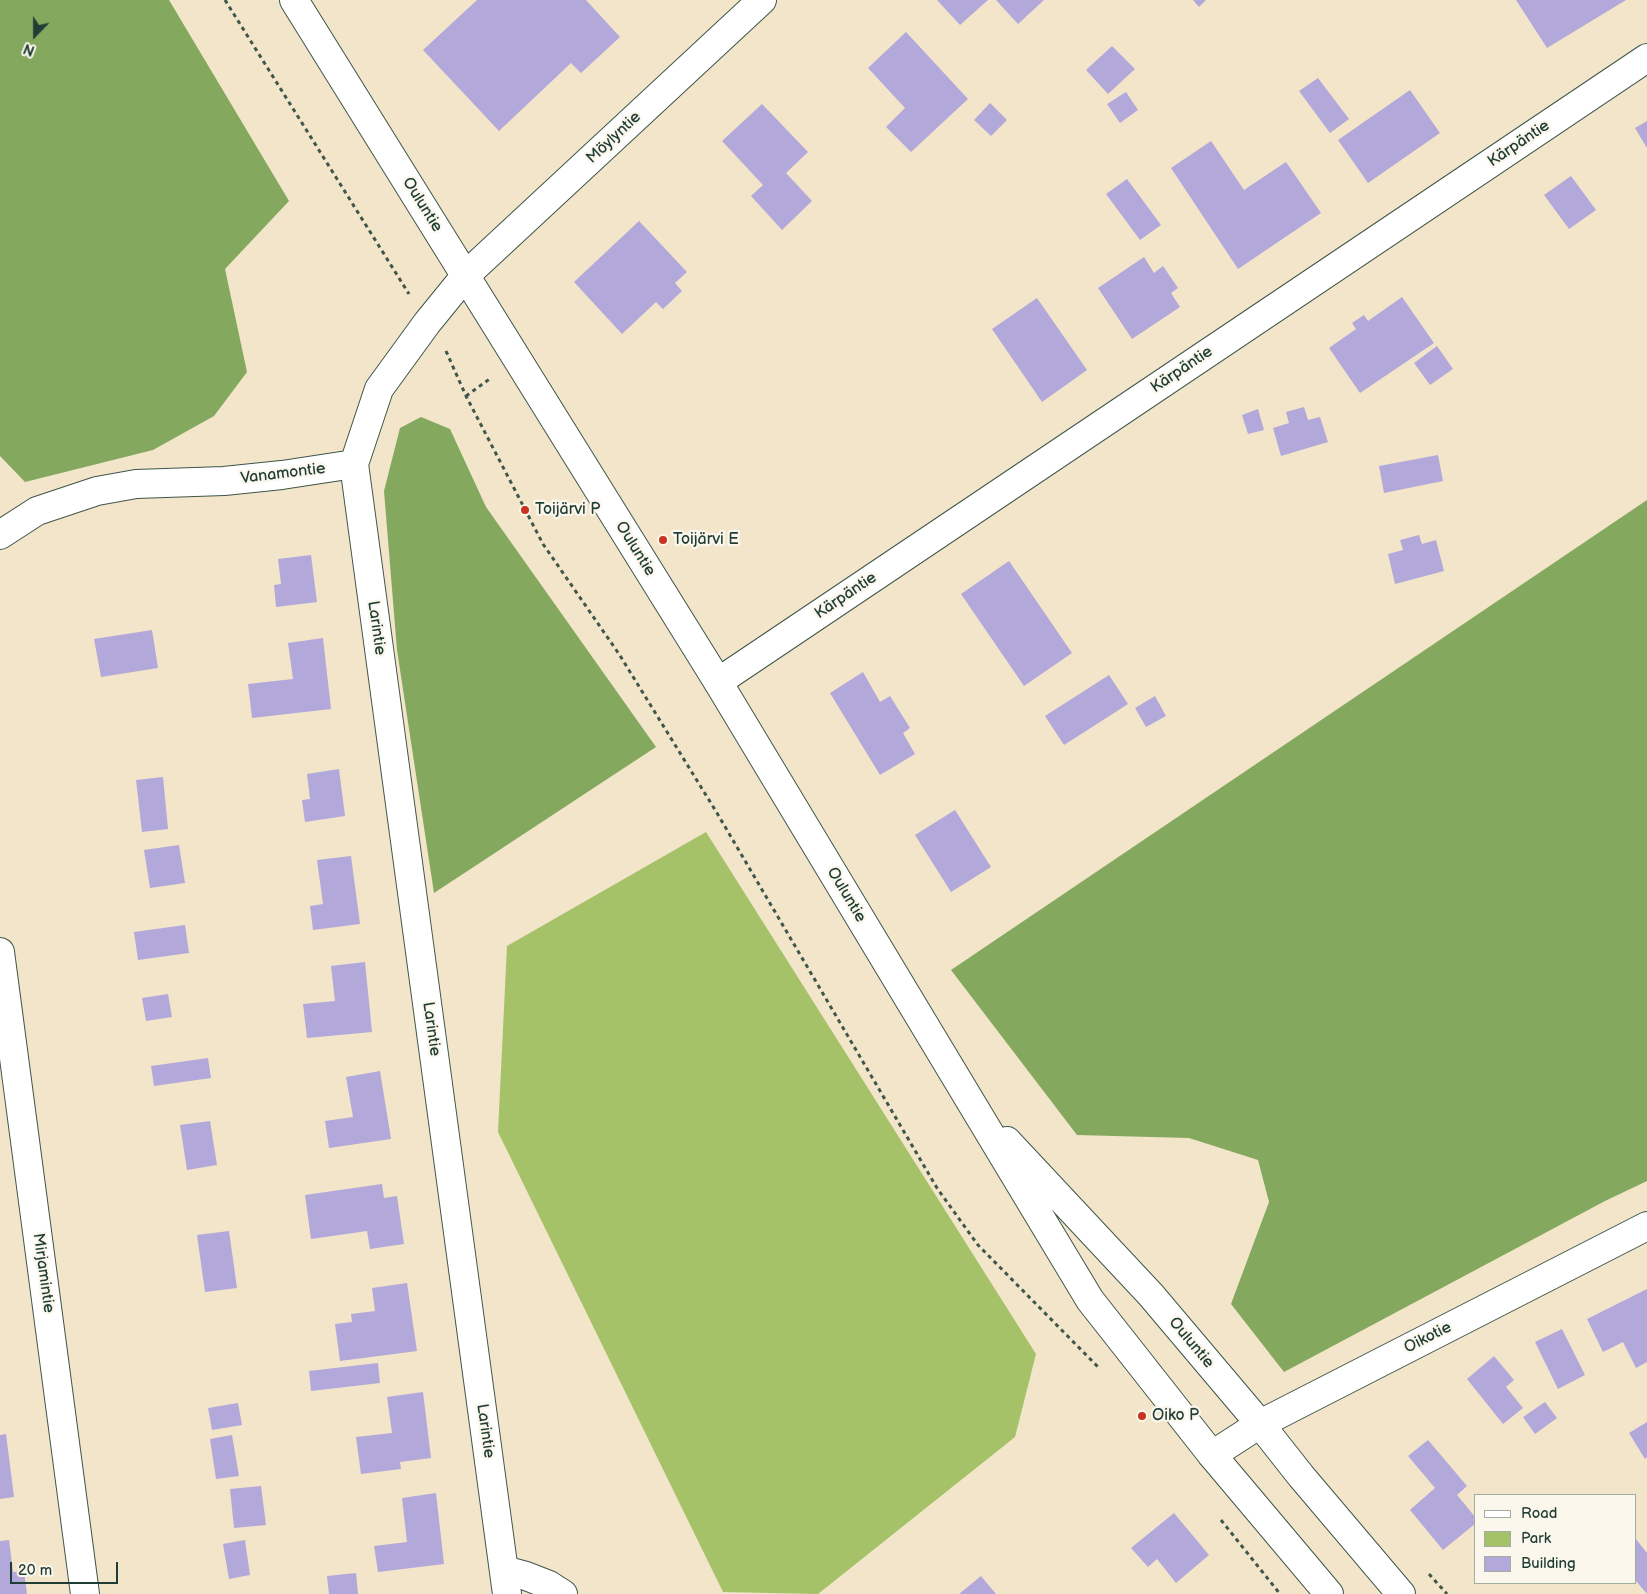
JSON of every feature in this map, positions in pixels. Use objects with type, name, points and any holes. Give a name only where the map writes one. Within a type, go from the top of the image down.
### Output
[{"type":"street","name":"Ouluntie","points":[[294,0],[718,682],[1090,1300],[1212,1455],[1329,1594]]},
{"type":"street","name":"Möylyntie","points":[[466,275],[762,0]]},
{"type":"street","name":"Kärpäntie","points":[[718,682],[1647,58]]},
{"type":"street","points":[[354,464],[379,389],[427,322],[466,275]]},
{"type":"street","name":"Vanamontie","points":[[0,535],[36,511],[97,491],[136,484],[224,481],[272,476],[354,464]]},
{"type":"street","name":"Larintie","points":[[354,464],[505,1582]]},
{"type":"street","name":"Mirjamintie","points":[[0,952],[85,1594]]},
{"type":"street","name":"Ouluntie","points":[[970,1101],[1151,1295],[1401,1594]]},
{"type":"street","name":"Oikotie","points":[[1212,1455],[1260,1424],[1647,1226]]},
{"type":"street","points":[[505,1582],[526,1576],[549,1585],[563,1594]]},
{"type":"path","points":[[225,0],[448,354],[466,396],[543,544],[619,654],[717,813],[937,1188],[978,1246],[1099,1368]]},
{"type":"path","points":[[1216,1513],[1280,1594]]},
{"type":"green space","points":[[0,0],[169,0],[289,201],[225,269],[247,372],[214,416],[153,450],[25,482],[0,456]]},
{"type":"green space","points":[[421,417],[450,429],[486,507],[656,747],[434,893],[397,650],[384,491],[400,428]]},
{"type":"green space","points":[[1647,500],[1647,1181],[1605,1201],[1284,1372],[1231,1304],[1269,1202],[1258,1160],[1189,1138],[1077,1135],[951,970]]},
{"type":"green space","points":[[706,832],[1036,1354],[1015,1437],[818,1594],[723,1592],[498,1132],[507,946]]},
{"type":"building","points":[[477,0],[586,0],[620,37],[581,73],[571,63],[499,131],[423,50]]},
{"type":"building","points":[[937,0],[988,0],[960,25]]},
{"type":"building","points":[[996,0],[1044,0],[1018,24]]},
{"type":"building","points":[[1193,0],[1206,0],[1199,7]]},
{"type":"building","points":[[1516,0],[1626,0],[1547,48]]},
{"type":"building","points":[[906,32],[968,99],[911,152],[886,127],[905,108],[868,68]]},
{"type":"building","points":[[1112,46],[1135,69],[1108,94],[1086,70]]},
{"type":"building","points":[[1318,78],[1349,119],[1330,133],[1299,91]]},
{"type":"building","points":[[1410,90],[1440,133],[1368,183],[1338,140]]},
{"type":"building","points":[[1126,92],[1138,110],[1120,123],[1107,104]]},
{"type":"building","points":[[990,103],[1007,120],[991,136],[974,120]]},
{"type":"building","points":[[762,104],[808,152],[786,173],[812,201],[782,230],[751,196],[763,185],[722,141]]},
{"type":"building","points":[[1647,121],[1647,148],[1635,128]]},
{"type":"building","points":[[1211,141],[1244,190],[1286,162],[1321,213],[1238,269],[1171,168]]},
{"type":"building","points":[[1571,176],[1596,210],[1569,229],[1544,195]]},
{"type":"building","points":[[1127,179],[1161,225],[1140,240],[1106,194]]},
{"type":"building","points":[[639,221],[687,272],[675,283],[682,291],[663,309],[656,302],[622,334],[574,282]]},
{"type":"building","points":[[1144,257],[1154,273],[1163,266],[1178,288],[1171,293],[1180,307],[1132,339],[1098,288]]},
{"type":"building","points":[[1402,297],[1434,343],[1360,393],[1329,348],[1356,329],[1352,323],[1364,315],[1368,321]]},
{"type":"building","points":[[1037,298],[1087,370],[1042,402],[992,329]]},
{"type":"building","points":[[1437,346],[1453,369],[1430,385],[1414,363]]},
{"type":"building","points":[[1304,407],[1308,420],[1320,417],[1328,442],[1281,456],[1273,428],[1289,423],[1286,412]]},
{"type":"building","points":[[1258,409],[1264,430],[1248,434],[1242,415]]},
{"type":"building","points":[[1438,455],[1443,481],[1384,493],[1379,466]]},
{"type":"building","points":[[1419,535],[1422,544],[1436,540],[1444,571],[1395,584],[1388,554],[1403,550],[1400,540]]},
{"type":"building","points":[[311,555],[317,602],[276,607],[274,585],[281,584],[278,559]]},
{"type":"building","points":[[1009,561],[1072,653],[1024,686],[961,594]]},
{"type":"building","points":[[152,630],[158,668],[101,677],[94,639]]},
{"type":"building","points":[[323,638],[331,709],[252,718],[248,684],[293,679],[288,643]]},
{"type":"building","points":[[863,672],[880,702],[890,696],[910,728],[903,733],[915,754],[880,775],[830,693]]},
{"type":"building","points":[[1109,675],[1128,704],[1064,745],[1045,716]]},
{"type":"building","points":[[1155,696],[1166,716],[1146,727],[1135,708]]},
{"type":"building","points":[[339,769],[345,816],[305,822],[302,800],[310,799],[307,774]]},
{"type":"building","points":[[163,777],[168,829],[142,832],[136,780]]},
{"type":"building","points":[[955,810],[991,867],[951,892],[915,835]]},
{"type":"building","points":[[179,845],[185,883],[150,888],[144,850]]},
{"type":"building","points":[[351,856],[360,924],[313,930],[310,906],[323,904],[317,860]]},
{"type":"building","points":[[185,925],[189,953],[138,960],[134,932]]},
{"type":"building","points":[[365,962],[372,1032],[307,1038],[303,1004],[335,1001],[331,966]]},
{"type":"building","points":[[168,994],[172,1017],[146,1021],[142,998]]},
{"type":"building","points":[[208,1058],[211,1078],[154,1086],[151,1066]]},
{"type":"building","points":[[380,1071],[391,1139],[329,1148],[325,1121],[353,1117],[346,1077]]},
{"type":"building","points":[[210,1121],[217,1165],[187,1170],[180,1125]]},
{"type":"building","points":[[382,1184],[384,1198],[397,1196],[404,1244],[370,1249],[367,1231],[311,1239],[305,1195]]},
{"type":"building","points":[[229,1231],[237,1288],[205,1292],[197,1235]]},
{"type":"building","points":[[407,1283],[417,1351],[340,1361],[335,1324],[352,1322],[351,1314],[375,1311],[372,1288]]},
{"type":"building","points":[[1647,1289],[1647,1362],[1636,1368],[1623,1342],[1603,1352],[1587,1319]]},
{"type":"building","points":[[1562,1329],[1585,1375],[1558,1389],[1535,1342]]},
{"type":"building","points":[[1494,1356],[1514,1380],[1506,1387],[1523,1408],[1503,1424],[1467,1379]]},
{"type":"building","points":[[378,1363],[380,1383],[311,1391],[309,1371]]},
{"type":"building","points":[[423,1392],[431,1458],[400,1462],[401,1469],[361,1474],[356,1437],[392,1433],[387,1397]]},
{"type":"building","points":[[1545,1402],[1557,1418],[1535,1434],[1523,1417]]},
{"type":"building","points":[[238,1403],[242,1425],[212,1430],[208,1408]]},
{"type":"building","points":[[1647,1422],[1647,1457],[1645,1459],[1629,1433]]},
{"type":"building","points":[[6,1434],[14,1497],[0,1499],[0,1435]]},
{"type":"building","points":[[232,1435],[239,1476],[216,1479],[210,1439]]},
{"type":"building","points":[[1428,1440],[1467,1486],[1457,1495],[1474,1516],[1474,1525],[1443,1550],[1410,1510],[1435,1488],[1408,1456]]},
{"type":"building","points":[[261,1486],[266,1525],[234,1528],[230,1489]]},
{"type":"building","points":[[436,1493],[444,1564],[378,1572],[374,1546],[407,1542],[402,1498]]},
{"type":"building","points":[[1174,1513],[1209,1555],[1176,1583],[1157,1559],[1148,1567],[1131,1548]]},
{"type":"building","points":[[9,1540],[13,1572],[24,1571],[27,1594],[0,1594],[0,1541]]},
{"type":"building","points":[[245,1540],[250,1575],[229,1579],[223,1544]]},
{"type":"building","points":[[1637,1540],[1647,1553],[1647,1594],[1637,1582]]},
{"type":"building","points":[[356,1573],[358,1594],[329,1594],[327,1576]]},
{"type":"building","points":[[981,1576],[996,1594],[959,1594]]},
{"type":"place","name":"Toijärvi P","points":[[525,510]]},
{"type":"place","name":"Toijärvi E","points":[[663,540]]},
{"type":"place","name":"Oiko P","points":[[1142,1416]]}]
